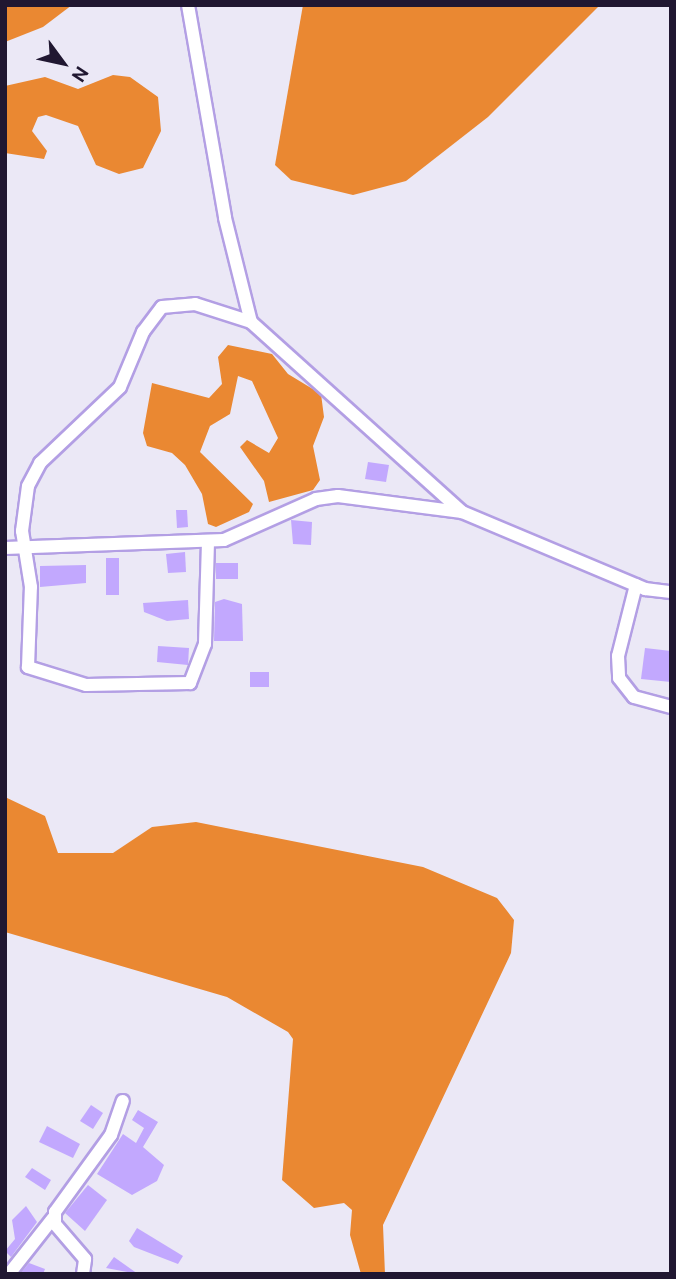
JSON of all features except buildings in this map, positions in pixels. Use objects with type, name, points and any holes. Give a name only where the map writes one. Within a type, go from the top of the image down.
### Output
[{"type":"street","points":[[188,5],[225,218],[251,322]]},
{"type":"street","points":[[208,542],[205,644],[195,680],[121,689],[51,679],[28,667],[30,569],[22,548],[33,474],[49,451],[120,387],[151,316],[162,307],[195,304],[251,322],[461,512]]},
{"type":"street","points":[[5,548],[208,542],[248,533],[327,496],[461,512],[632,584],[671,592]]},
{"type":"street","points":[[632,584],[618,656],[619,678],[634,697],[671,707]]},
{"type":"street","points":[[9,1274],[53,1218],[111,1135],[123,1101]]},
{"type":"street","points":[[53,1218],[85,1259],[83,1274]]},
{"type":"shaded area","points":[[5,5],[72,5],[43,27],[5,42]]},
{"type":"shaded area","points":[[303,5],[600,5],[488,117],[406,181],[353,195],[291,180],[275,165]]},
{"type":"shaded area","points":[[113,75],[130,77],[158,97],[161,131],[143,168],[119,174],[96,165],[78,126],[46,115],[38,117],[32,131],[47,151],[44,159],[5,153],[5,86],[45,77],[78,89]]},
{"type":"shaded area","points":[[228,345],[272,354],[288,374],[321,394],[324,417],[313,446],[320,480],[313,490],[269,502],[264,481],[240,447],[247,440],[269,453],[278,438],[252,381],[238,376],[230,414],[210,426],[200,452],[253,504],[249,512],[216,527],[208,524],[202,494],[185,465],[172,453],[147,446],[143,433],[152,383],[209,398],[222,384],[218,357]]},
{"type":"shaded area","points":[[5,797],[45,816],[58,853],[113,853],[152,827],[196,822],[423,867],[497,898],[514,920],[511,953],[383,1225],[385,1274],[361,1274],[350,1235],[352,1210],[344,1203],[314,1208],[282,1180],[293,1039],[288,1032],[227,997],[5,932]]}]
